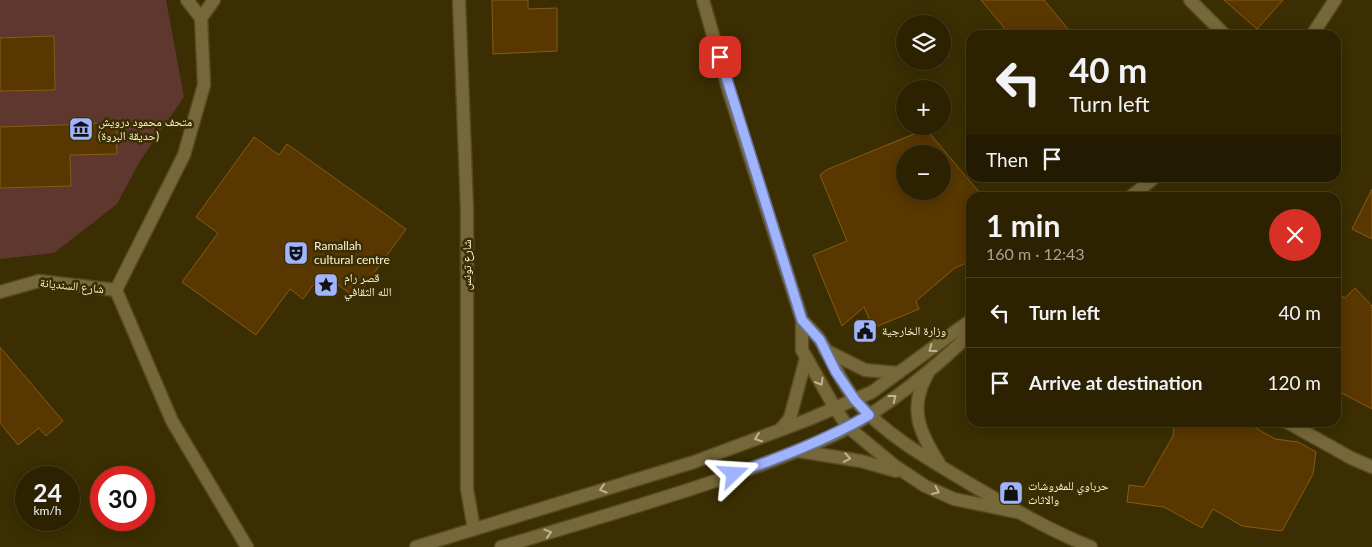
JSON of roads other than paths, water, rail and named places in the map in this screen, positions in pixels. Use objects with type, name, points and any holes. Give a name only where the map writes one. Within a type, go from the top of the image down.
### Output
[{"type":"street","points":[[187,0],[201,18],[204,85],[184,155],[116,290],[172,421],[247,547]]},
{"type":"street","points":[[201,18],[214,0]]},
{"type":"street","name":"شارع تونس","points":[[459,0],[468,209],[467,489],[474,529]]},
{"type":"street","points":[[703,0],[730,95],[802,320],[802,350],[835,408],[848,427],[895,466],[925,486],[954,499],[1017,512]]},
{"type":"street","points":[[1190,0],[1220,30]]},
{"type":"street","points":[[1315,30],[1336,0]]},
{"type":"street","points":[[1136,192],[1149,182]]},
{"type":"street","name":"شارع السنديانة","points":[[0,292],[39,281],[116,290]]},
{"type":"street","points":[[802,320],[820,340],[836,372],[855,400],[869,415],[892,434],[942,467],[1017,512],[1091,547]]},
{"type":"street","points":[[416,547],[694,462],[855,400],[872,392],[966,324]]},
{"type":"street","points":[[501,547],[702,486],[798,451],[869,415],[932,367],[966,337]]},
{"type":"street","points":[[825,350],[865,370],[898,373]]},
{"type":"street","points":[[779,430],[790,418],[806,358]]},
{"type":"street","points":[[932,367],[918,395],[917,413],[922,434],[942,467]]},
{"type":"street","points":[[1297,427],[1351,458],[1372,467]]},
{"type":"street","points":[[798,451],[861,461],[884,466],[909,475]]},
{"type":"place","name":"متحف محمود درويش (حديقة البروة)","points":[[81,129]]},
{"type":"place","name":"Ramallah cultural centre","points":[[296,253]]},
{"type":"place","name":"قصر رام الله الثقافي","points":[[326,285]]},
{"type":"place","name":"وزارة الخارجية","points":[[865,331]]},
{"type":"place","name":"حرباوي للمفروشات والاثاث","points":[[1011,493]]}]
